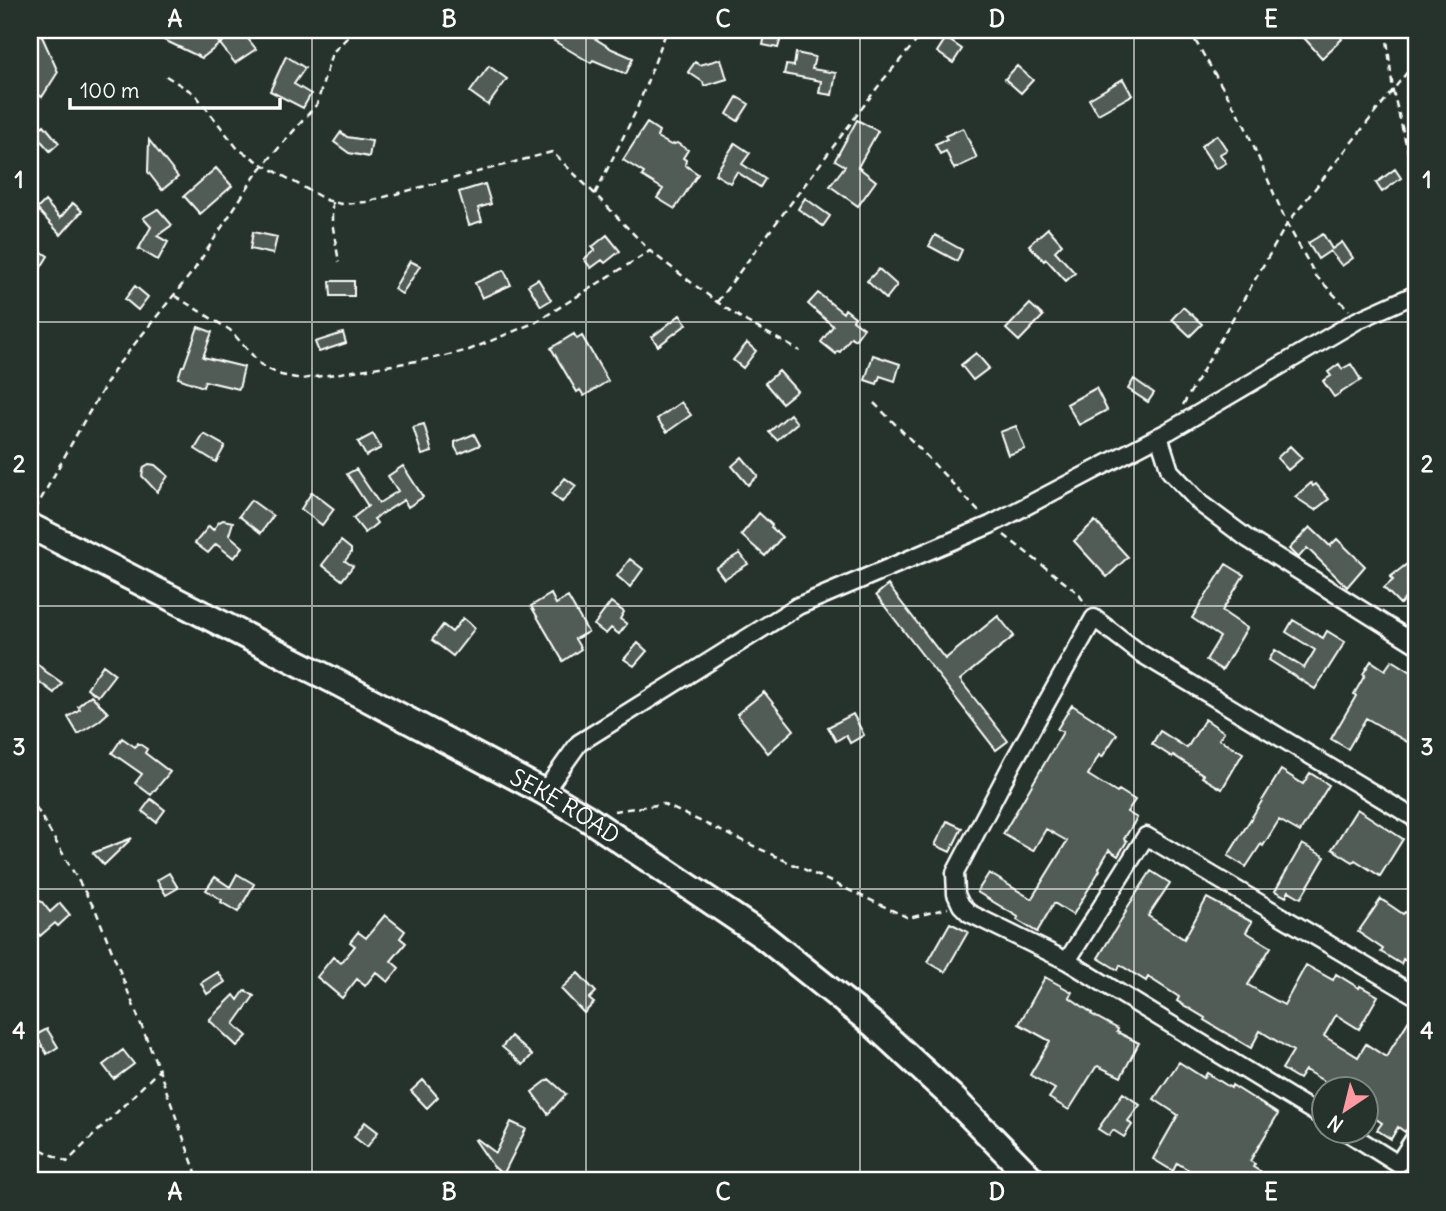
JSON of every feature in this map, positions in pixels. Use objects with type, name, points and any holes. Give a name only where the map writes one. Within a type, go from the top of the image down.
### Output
[{"type":"main road","name":"SEKE ROAD","points":[[30,526],[334,681],[544,792],[584,816],[764,937],[874,1025],[951,1096],[1034,1181]]},
{"type":"street","points":[[544,792],[579,744],[798,606],[990,525],[1164,434],[1358,320],[1416,294]]},
{"type":"street","points":[[1164,434],[1170,471],[1201,504],[1248,539],[1416,644]]},
{"type":"street","points":[[1310,1109],[1067,961],[969,913],[956,894],[955,873],[1012,764],[1094,618],[1140,653],[1416,819]]},
{"type":"street","points":[[1067,961],[1146,836],[1416,996]]},
{"type":"street","points":[[1366,1144],[1398,1164],[1416,1136]]},
{"type":"path","points":[[30,519],[83,421],[117,366],[175,296],[264,165],[317,104],[332,53],[355,30]]},
{"type":"path","points":[[596,194],[636,111],[667,30]]},
{"type":"path","points":[[718,302],[883,80],[926,30]]},
{"type":"path","points":[[1189,30],[1244,124],[1287,224],[1317,276],[1358,320]]},
{"type":"path","points":[[1386,30],[1393,91],[1416,184]]},
{"type":"path","points":[[1164,434],[1287,224],[1416,61]]},
{"type":"path","points":[[166,76],[195,94],[238,149],[326,200],[341,204],[366,202],[552,152],[650,251],[718,302],[800,351]]},
{"type":"path","points":[[332,202],[332,222],[339,262]]},
{"type":"path","points":[[175,296],[230,330],[262,366],[281,375],[302,379],[469,350],[536,322],[650,251]]},
{"type":"path","points":[[30,797],[96,911],[159,1070],[199,1181]]},
{"type":"path","points":[[584,816],[663,804],[909,918],[961,905]]},
{"type":"path","points":[[30,1144],[67,1161],[159,1070]]},
{"type":"building","points":[[30,30],[40,32],[58,72],[42,97],[30,89]]},
{"type":"building","points":[[143,30],[209,30],[220,44],[202,58]]},
{"type":"building","points":[[236,30],[241,30],[256,49],[235,63],[220,44]]},
{"type":"building","points":[[561,30],[581,30],[633,58],[626,74],[593,60],[591,63],[554,41]]},
{"type":"building","points":[[766,30],[783,30],[778,48],[763,45]]},
{"type":"building","points":[[1297,30],[1336,30],[1342,39],[1322,58]]},
{"type":"building","points":[[946,38],[962,49],[953,63],[937,52]]},
{"type":"building","points":[[796,53],[815,57],[812,69],[836,73],[832,95],[819,93],[821,81],[784,74],[786,65],[794,66]]},
{"type":"building","points":[[286,56],[305,68],[294,84],[311,94],[303,108],[270,91]]},
{"type":"building","points":[[721,59],[727,79],[704,86],[703,82],[688,72],[695,62],[700,65]]},
{"type":"building","points":[[489,66],[507,79],[488,105],[470,92]]},
{"type":"building","points":[[1017,66],[1033,80],[1021,93],[1005,79]]},
{"type":"building","points":[[1123,79],[1132,95],[1098,114],[1089,99]]},
{"type":"building","points":[[737,97],[749,104],[738,121],[727,114]]},
{"type":"building","points":[[857,120],[878,131],[858,167],[876,181],[858,206],[830,186],[845,166],[835,160]]},
{"type":"building","points":[[647,123],[659,131],[657,137],[671,145],[677,143],[688,150],[683,158],[686,160],[685,165],[698,174],[675,209],[657,198],[663,189],[623,160]]},
{"type":"building","points":[[44,125],[59,143],[50,151],[34,133]]},
{"type":"building","points":[[963,128],[977,158],[954,169],[946,151],[940,154],[935,144]]},
{"type":"building","points":[[341,132],[347,137],[372,141],[369,157],[349,153],[334,142]]},
{"type":"building","points":[[1217,135],[1227,150],[1220,154],[1226,163],[1216,169],[1201,146]]},
{"type":"building","points":[[149,140],[178,177],[162,190],[148,172]]},
{"type":"building","points":[[735,143],[750,153],[742,164],[765,179],[760,187],[737,172],[730,183],[715,174]]},
{"type":"building","points":[[216,168],[232,186],[200,214],[184,196]]},
{"type":"building","points":[[1395,169],[1401,178],[1382,192],[1376,183]]},
{"type":"building","points":[[485,184],[491,204],[478,208],[482,221],[469,225],[459,192]]},
{"type":"building","points":[[805,198],[830,216],[823,226],[798,209]]},
{"type":"building","points":[[45,201],[60,218],[73,203],[82,211],[61,235],[37,209]]},
{"type":"building","points":[[158,209],[172,225],[157,236],[168,242],[158,260],[138,250],[151,227],[143,218]]},
{"type":"building","points":[[1048,228],[1062,244],[1055,251],[1075,273],[1066,281],[1029,245]]},
{"type":"building","points":[[253,232],[277,237],[273,254],[250,249]]},
{"type":"building","points":[[1323,234],[1332,249],[1342,242],[1353,258],[1342,266],[1330,251],[1318,259],[1308,243]]},
{"type":"building","points":[[607,235],[620,251],[605,263],[602,260],[591,268],[584,259],[595,250],[592,247]]},
{"type":"building","points":[[935,235],[962,250],[957,261],[929,246]]},
{"type":"building","points":[[36,248],[48,256],[30,285],[30,258]]},
{"type":"building","points":[[410,261],[420,266],[402,294],[394,289]]},
{"type":"building","points":[[879,269],[897,285],[886,299],[867,281]]},
{"type":"building","points":[[504,270],[511,285],[482,298],[475,283]]},
{"type":"building","points":[[538,279],[551,300],[541,306],[528,285]]},
{"type":"building","points":[[330,281],[354,281],[354,296],[331,296]]},
{"type":"building","points":[[135,286],[148,297],[138,310],[125,299]]},
{"type":"building","points":[[818,293],[843,313],[845,309],[855,317],[853,320],[864,328],[855,340],[851,337],[836,354],[821,342],[833,326],[808,304]]},
{"type":"building","points":[[1030,304],[1043,316],[1019,341],[1006,329]]},
{"type":"building","points":[[1183,307],[1202,324],[1190,336],[1172,319]]},
{"type":"building","points":[[680,315],[687,324],[658,346],[652,337]]},
{"type":"building","points":[[198,327],[212,332],[203,357],[244,367],[239,389],[205,381],[203,387],[178,378]]},
{"type":"building","points":[[343,333],[346,343],[319,352],[315,342]]},
{"type":"building","points":[[574,334],[577,339],[582,336],[608,381],[584,396],[580,390],[577,392],[551,348]]},
{"type":"building","points":[[747,343],[756,351],[743,368],[733,360]]},
{"type":"building","points":[[976,353],[989,368],[973,380],[961,365]]},
{"type":"building","points":[[873,355],[900,364],[895,381],[880,376],[877,384],[865,380]]},
{"type":"building","points":[[1339,364],[1342,369],[1351,364],[1361,380],[1334,397],[1323,381],[1331,376],[1328,372]]},
{"type":"building","points":[[779,371],[797,391],[782,403],[765,383]]},
{"type":"building","points":[[1134,379],[1154,393],[1148,402],[1128,389]]},
{"type":"building","points":[[1096,388],[1107,410],[1079,425],[1067,404]]},
{"type":"building","points":[[681,402],[691,415],[667,432],[657,419]]},
{"type":"building","points":[[790,414],[797,423],[777,440],[769,432]]},
{"type":"building","points":[[424,424],[432,452],[422,455],[413,427]]},
{"type":"building","points":[[1016,426],[1025,449],[1008,455],[1000,432]]},
{"type":"building","points":[[204,434],[225,446],[216,462],[195,449]]},
{"type":"building","points":[[373,434],[381,448],[366,456],[358,442]]},
{"type":"building","points":[[474,434],[480,445],[459,454],[455,442]]},
{"type":"building","points":[[1290,446],[1302,458],[1288,470],[1277,458]]},
{"type":"building","points":[[742,457],[758,476],[748,485],[732,466]]},
{"type":"building","points":[[155,465],[168,476],[157,492],[142,476],[144,467]]},
{"type":"building","points":[[403,466],[423,497],[408,507],[404,500],[374,519],[377,523],[365,533],[353,518],[368,506],[347,474],[356,469],[379,503],[398,491],[388,476]]},
{"type":"building","points":[[565,478],[576,486],[562,502],[552,494]]},
{"type":"building","points":[[1311,483],[1313,486],[1316,484],[1329,499],[1315,510],[1295,497]]},
{"type":"building","points":[[312,492],[334,509],[322,525],[301,509]]},
{"type":"building","points":[[251,500],[273,516],[261,533],[239,516]]},
{"type":"building","points":[[759,513],[782,537],[765,556],[741,535]]},
{"type":"building","points":[[223,520],[233,522],[229,535],[243,547],[234,558],[216,544],[208,553],[195,543],[209,526],[213,530]]},
{"type":"building","points":[[1095,521],[1128,557],[1107,577],[1074,541]]},
{"type":"building","points":[[1310,527],[1330,546],[1337,539],[1365,566],[1347,587],[1307,548],[1298,558],[1289,549]]},
{"type":"building","points":[[341,541],[351,549],[345,561],[353,566],[342,580],[322,565]]},
{"type":"building","points":[[740,553],[748,564],[724,579],[716,568]]},
{"type":"building","points":[[1416,557],[1416,587],[1400,604],[1384,588],[1393,580],[1390,577]]},
{"type":"building","points":[[630,559],[643,569],[630,587],[617,576]]},
{"type":"building","points":[[1226,564],[1244,575],[1222,611],[1247,628],[1222,670],[1206,660],[1220,637],[1192,618]]},
{"type":"building","points":[[888,585],[945,659],[998,616],[1014,636],[960,680],[1008,741],[996,750],[876,595]]},
{"type":"building","points":[[551,594],[556,604],[568,597],[588,632],[575,639],[581,649],[563,661],[531,606]]},
{"type":"building","points":[[611,602],[624,612],[620,619],[627,624],[619,634],[611,628],[606,634],[594,625]]},
{"type":"building","points":[[463,618],[475,628],[453,656],[432,640],[443,625],[452,632]]},
{"type":"building","points":[[1293,620],[1323,638],[1327,631],[1345,642],[1315,689],[1269,660],[1275,650],[1304,668],[1315,650],[1286,632]]},
{"type":"building","points":[[638,643],[647,651],[634,666],[624,659]]},
{"type":"building","points":[[30,657],[62,683],[54,693],[30,675]]},
{"type":"building","points":[[1392,660],[1416,675],[1416,747],[1366,718],[1348,749],[1331,739],[1356,696],[1354,694],[1371,661],[1385,670]]},
{"type":"building","points":[[103,665],[115,674],[98,696],[87,688]]},
{"type":"building","points":[[764,692],[794,730],[768,753],[737,714]]},
{"type":"building","points":[[91,695],[108,713],[78,734],[68,717],[80,709],[78,706]]},
{"type":"building","points":[[1072,705],[1117,734],[1102,757],[1099,755],[1088,775],[1117,793],[1119,790],[1135,800],[1127,812],[1137,818],[1124,839],[1127,841],[1118,856],[1109,850],[1073,915],[1054,903],[1037,932],[977,892],[989,873],[1032,898],[1067,841],[1046,829],[1033,851],[1003,834],[1063,732],[1057,729]]},
{"type":"building","points":[[853,714],[864,735],[850,743],[846,735],[836,741],[828,727]]},
{"type":"building","points":[[1205,719],[1224,732],[1219,739],[1243,753],[1222,789],[1173,755],[1172,757],[1152,744],[1160,731],[1187,748]]},
{"type":"building","points":[[122,738],[135,747],[138,743],[147,749],[145,753],[170,772],[151,795],[135,783],[142,774],[112,753]]},
{"type":"building","points":[[1281,770],[1303,784],[1310,773],[1329,785],[1300,832],[1279,820],[1246,867],[1228,856]]},
{"type":"building","points":[[151,799],[165,810],[156,822],[142,811]]},
{"type":"building","points":[[1357,809],[1403,839],[1380,876],[1332,849]]},
{"type":"building","points":[[947,821],[962,828],[950,852],[935,845]]},
{"type":"building","points":[[132,838],[104,865],[93,853]]},
{"type":"building","points":[[1302,844],[1325,857],[1301,898],[1289,891],[1286,897],[1275,891]]},
{"type":"building","points":[[1151,871],[1170,883],[1148,916],[1184,939],[1207,898],[1252,922],[1246,932],[1271,947],[1248,985],[1284,1005],[1306,965],[1333,980],[1336,974],[1378,996],[1359,1029],[1336,1015],[1324,1036],[1358,1057],[1366,1044],[1386,1057],[1416,1009],[1416,1114],[1405,1132],[1398,1127],[1391,1139],[1380,1132],[1380,1074],[1312,1074],[1305,1070],[1299,1079],[1282,1069],[1293,1051],[1260,1031],[1251,1048],[1204,1020],[1205,1018],[1177,1001],[1179,997],[1148,977],[1146,981],[1120,965],[1118,970],[1098,958]]},
{"type":"building","points":[[169,873],[178,888],[166,895],[157,880]]},
{"type":"building","points":[[237,874],[254,884],[238,912],[206,890],[215,877],[230,887]]},
{"type":"building","points":[[1381,899],[1403,914],[1405,912],[1416,919],[1416,968],[1403,959],[1401,964],[1381,952],[1383,949],[1358,932]]},
{"type":"building","points":[[38,900],[50,912],[60,903],[70,915],[58,926],[55,923],[40,936],[30,924],[37,919],[31,905]]},
{"type":"building","points":[[385,915],[405,931],[400,938],[406,943],[391,961],[399,968],[388,982],[376,972],[365,986],[357,979],[342,998],[317,977],[333,957],[341,963],[355,946],[350,942],[358,932],[366,938]]},
{"type":"building","points":[[950,923],[968,932],[945,972],[928,962]]},
{"type":"building","points":[[218,972],[225,982],[207,994],[201,983]]},
{"type":"building","points":[[578,973],[596,992],[589,999],[594,1003],[584,1013],[561,989]]},
{"type":"building","points":[[1045,977],[1072,992],[1069,997],[1091,1014],[1139,1043],[1121,1077],[1096,1067],[1069,1110],[1049,1098],[1055,1089],[1030,1075],[1050,1041],[1019,1024]]},
{"type":"building","points":[[245,990],[254,996],[234,1024],[247,1036],[237,1046],[209,1020],[234,995],[238,1000]]},
{"type":"building","points":[[47,1029],[58,1047],[47,1054],[36,1035]]},
{"type":"building","points":[[511,1036],[532,1055],[523,1065],[502,1047]]},
{"type":"building","points":[[123,1050],[134,1064],[114,1079],[103,1065]]},
{"type":"building","points":[[1179,1062],[1204,1078],[1207,1073],[1231,1088],[1232,1085],[1278,1114],[1250,1161],[1255,1164],[1253,1167],[1276,1181],[1207,1181],[1177,1163],[1173,1171],[1153,1159],[1178,1115],[1154,1099]]},
{"type":"building","points":[[549,1079],[566,1094],[548,1114],[532,1092]]},
{"type":"building","points":[[423,1080],[438,1097],[427,1108],[411,1091]]},
{"type":"building","points":[[1123,1093],[1140,1105],[1128,1121],[1132,1125],[1124,1137],[1113,1130],[1109,1136],[1098,1129]]},
{"type":"building","points":[[365,1122],[378,1132],[367,1147],[354,1137]]},
{"type":"building","points":[[511,1122],[526,1129],[503,1175],[493,1166],[475,1140],[496,1153]]}]
